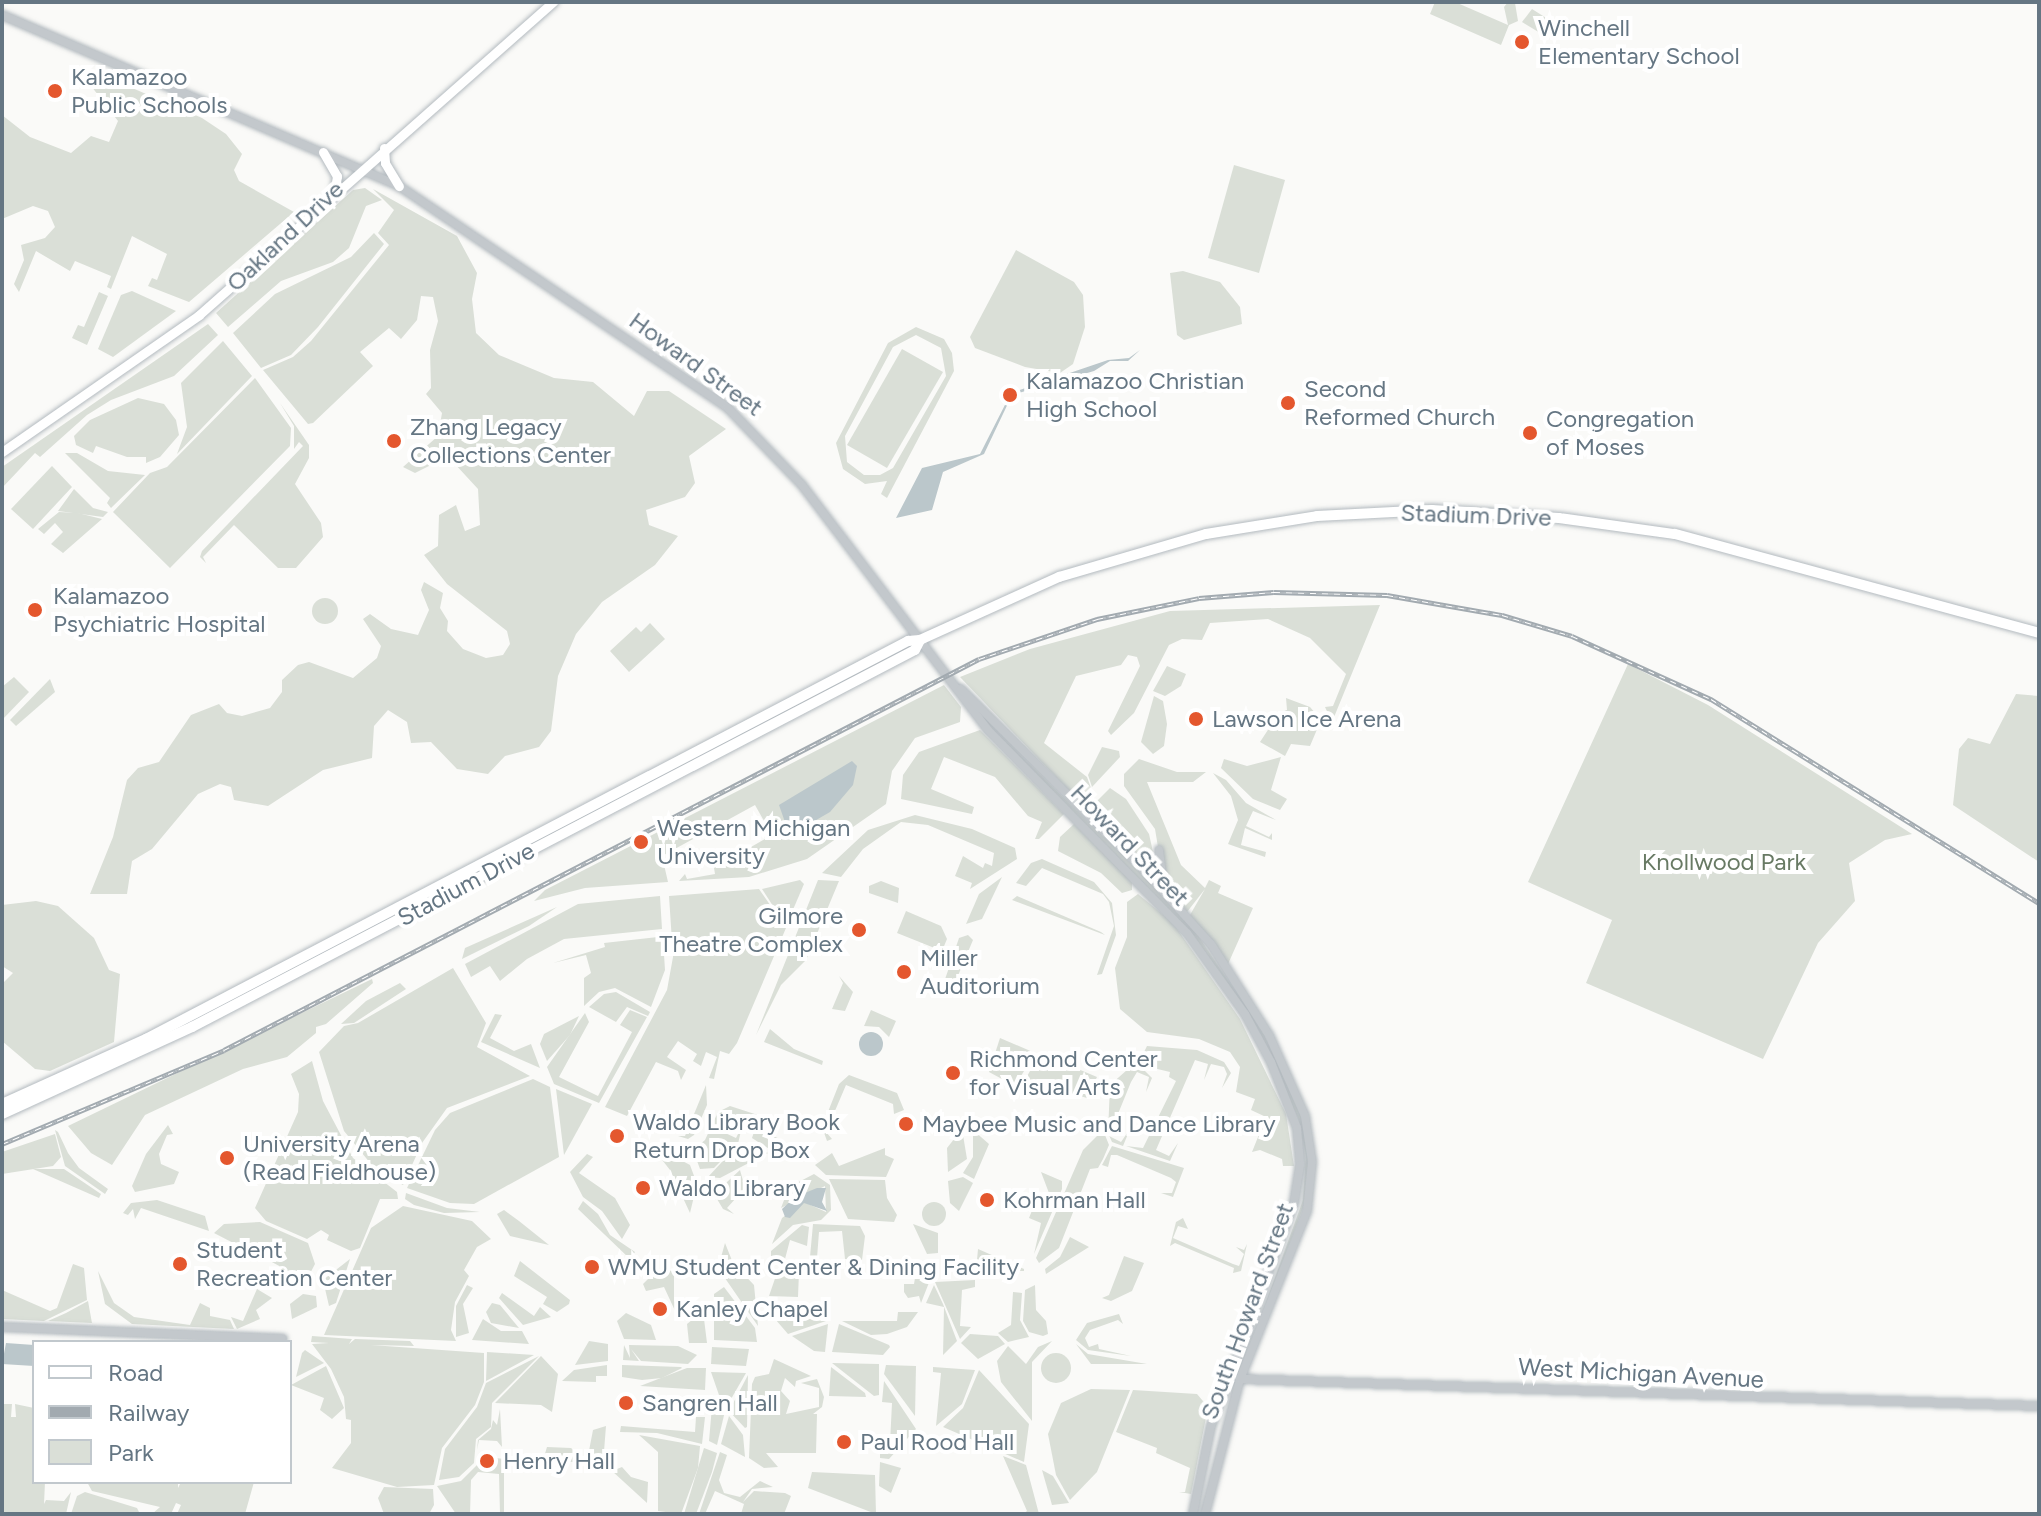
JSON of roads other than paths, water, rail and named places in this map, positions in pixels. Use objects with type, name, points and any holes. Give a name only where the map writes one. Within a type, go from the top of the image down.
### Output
[{"type":"main road","name":"Oakland Drive","points":[[2,452],[199,315],[335,190],[553,2]]},
{"type":"main road","points":[[384,148],[385,163],[399,186]]},
{"type":"main road","points":[[323,152],[337,176],[335,190]]},
{"type":"main road","name":"Stadium Drive","points":[[2,1104],[146,1039],[907,642],[920,640],[1008,597],[1152,547],[1317,516],[1432,510],[1559,518],[1675,534],[2039,633]]},
{"type":"main road","name":"Stadium Drive","points":[[2,1114],[192,1027],[915,650],[920,640]]},
{"type":"street","name":"Howard Street","points":[[2,15],[399,186],[739,416],[802,485],[987,729],[1145,885],[1231,994]]},
{"type":"street","name":"South Howard Street","points":[[949,677],[1171,898],[1253,1007],[1297,1093],[1311,1137],[1307,1211],[1240,1379],[1205,1514]]},
{"type":"street","points":[[1139,865],[1151,861],[1159,850],[1161,881],[1171,898]]},
{"type":"street","name":"South Howard Street","points":[[1193,1514],[1203,1461],[1221,1395],[1294,1203],[1300,1165],[1289,1105],[1231,994]]},
{"type":"street","points":[[2,1327],[283,1339]]},
{"type":"street","name":"West Michigan Avenue","points":[[1240,1379],[2039,1406]]},
{"type":"street","points":[[1203,1461],[1216,1464]]},
{"type":"railway","points":[[2,1144],[224,1050],[979,659],[1097,619],[1199,598],[1274,592],[1387,595],[1502,615],[1572,636],[1711,699],[2039,903]]},
{"type":"place","name":"Winchell Elementary School","points":[[1522,42]]},
{"type":"place","name":"Kalamazoo Public Schools","points":[[55,91]]},
{"type":"place","name":"Kalamazoo Christian High School","points":[[1010,395]]},
{"type":"place","name":"Second Reformed Church","points":[[1288,403]]},
{"type":"place","name":"Congregation of Moses","points":[[1530,433]]},
{"type":"place","name":"Zhang Legacy Collections Center","points":[[394,441]]},
{"type":"place","name":"Kalamazoo Psychiatric Hospital","points":[[35,610]]},
{"type":"place","name":"Lawson Ice Arena","points":[[1196,719]]},
{"type":"place","name":"Western Michigan University","points":[[641,842]]},
{"type":"place","name":"Gilmore Theatre Complex","points":[[859,930]]},
{"type":"place","name":"Miller Auditorium","points":[[904,972]]},
{"type":"place","name":"Richmond Center for Visual Arts","points":[[953,1073]]},
{"type":"place","name":"Maybee Music and Dance Library","points":[[906,1124]]},
{"type":"place","name":"Waldo Library Book Return Drop Box","points":[[617,1136]]},
{"type":"place","name":"University Arena (Read Fieldhouse)","points":[[227,1158]]},
{"type":"place","name":"Waldo Library","points":[[643,1188]]},
{"type":"place","name":"Kohrman Hall","points":[[987,1200]]},
{"type":"place","name":"Student Recreation Center","points":[[180,1264]]},
{"type":"place","name":"WMU Student Center & Dining Facility","points":[[592,1267]]},
{"type":"place","name":"Kanley Chapel","points":[[660,1309]]},
{"type":"place","name":"Sangren Hall","points":[[626,1403]]},
{"type":"place","name":"Paul Rood Hall","points":[[844,1442]]},
{"type":"place","name":"Henry Hall","points":[[487,1461]]},
{"type":"park label","name":"Knollwood Park","points":[[1724,862]]}]
